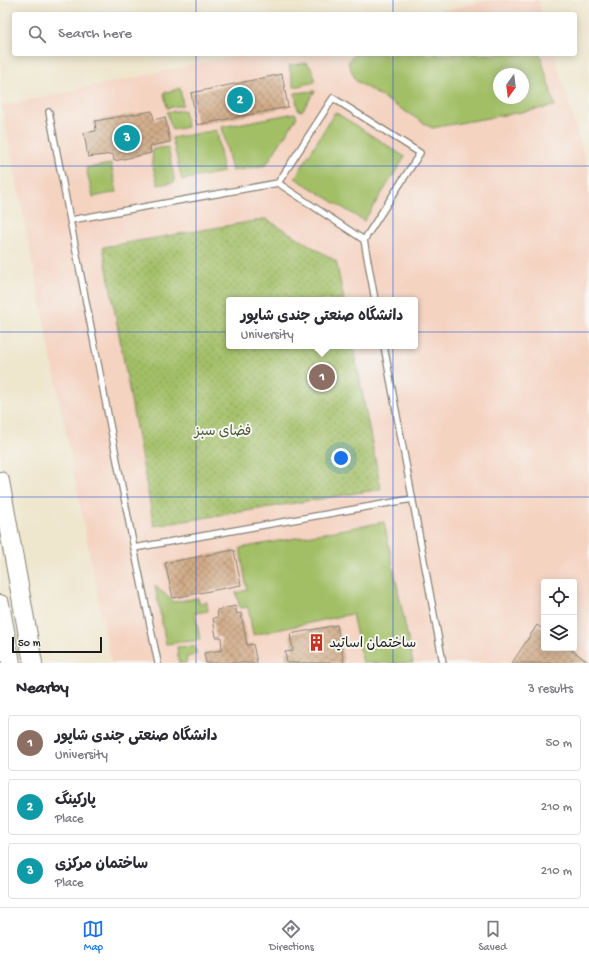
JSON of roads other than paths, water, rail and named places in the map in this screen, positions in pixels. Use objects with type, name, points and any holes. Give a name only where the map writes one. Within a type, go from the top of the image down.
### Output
[{"type":"main road","points":[[0,481],[33,663]]},
{"type":"main road","points":[[0,604],[11,663]]},
{"type":"lane","points":[[278,183],[333,98],[420,153],[364,240],[374,297]]},
{"type":"lane","points":[[49,112],[134,548],[158,663]]},
{"type":"lane","points":[[71,220],[278,183],[364,240]]},
{"type":"lane","points":[[385,349],[443,663]]},
{"type":"lane","points":[[134,548],[412,499]]},
{"type":"place","name":"پارکینگ","points":[[240,100]]},
{"type":"place","name":"ساختمان مرکزی","points":[[127,138]]},
{"type":"place","name":"دانشگاه صنعتی جندی شاپور","points":[[322,377]]},
{"type":"place","name":"ساختمان اساتید","points":[[316,642]]},
{"type":"park label","name":"فضای سبز","points":[[223,430]]}]
